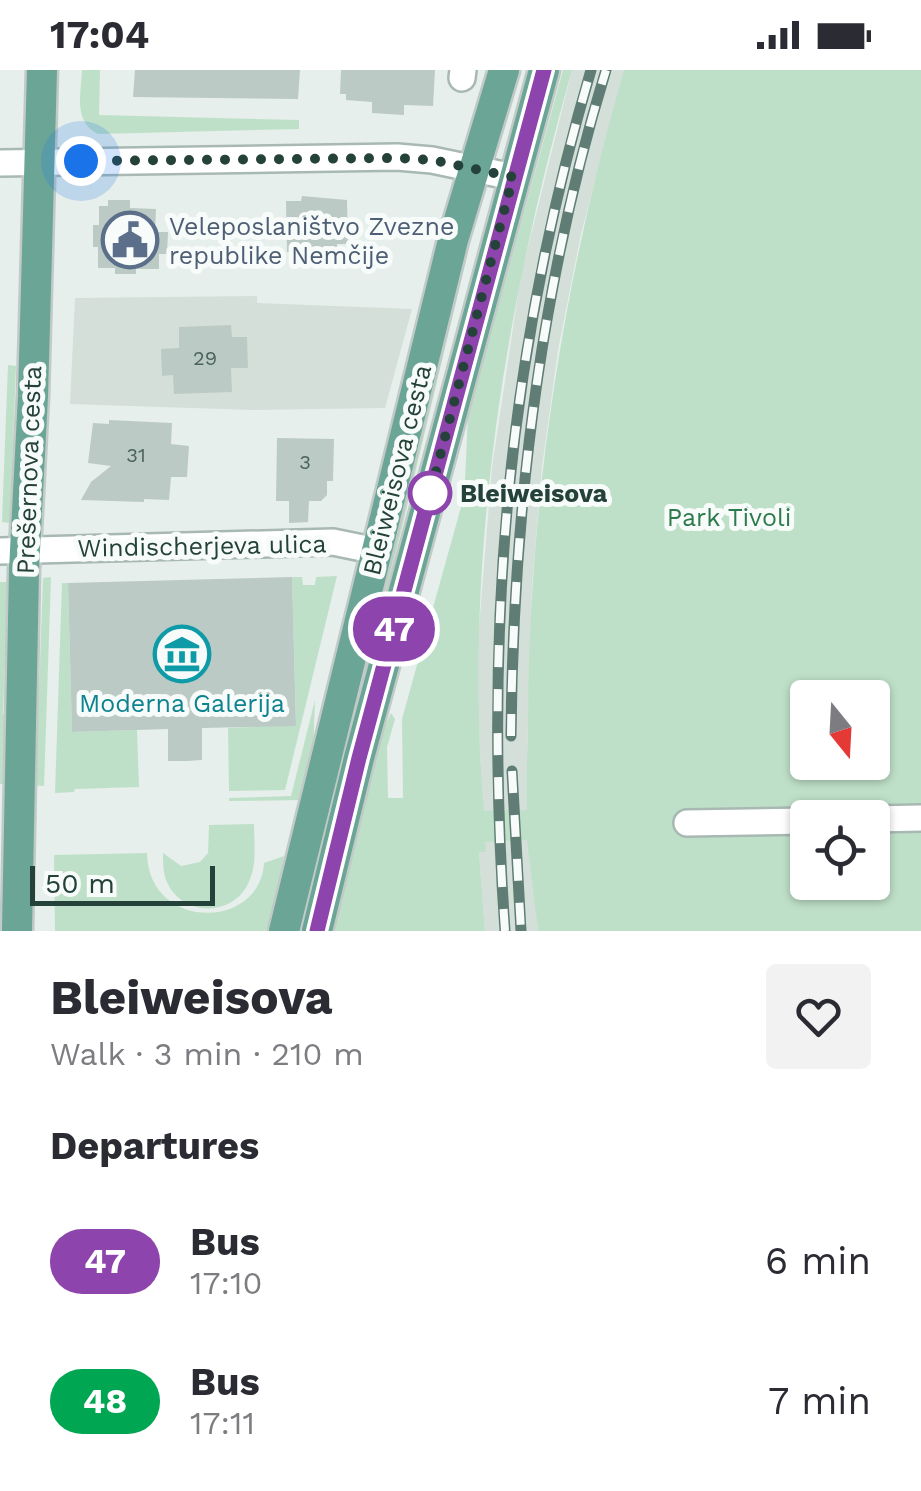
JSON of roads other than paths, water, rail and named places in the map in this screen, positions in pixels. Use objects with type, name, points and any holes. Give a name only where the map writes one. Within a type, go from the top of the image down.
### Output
[{"type":"main road","name":"Prešernova cesta","points":[[17,931],[8,836],[13,551],[33,396],[42,70]]},
{"type":"main road","name":"Bleiweisova cesta","points":[[284,931],[472,168],[504,70]]},
{"type":"main road","name":"Bleiweisova cesta","points":[[317,931],[544,70]]},
{"type":"street","points":[[0,163],[398,158],[513,177]]},
{"type":"street","name":"Windischerjeva ulica","points":[[13,551],[333,542],[377,551]]},
{"type":"street","points":[[890,819],[921,818]]},
{"type":"street","points":[[688,823],[790,820]]},
{"type":"railway","points":[[505,931],[498,710],[508,496],[539,285],[591,70]]},
{"type":"railway","points":[[511,736],[517,567],[534,400],[564,234],[606,70]]},
{"type":"railway","points":[[512,771],[521,931]]},
{"type":"place","name":"Veleposlaništvo Zvezne republike Nemčije","points":[[130,240]]},
{"type":"place","name":"Bleiweisova","points":[[430,493]]},
{"type":"place","name":"Moderna Galerija","points":[[182,654]]},
{"type":"park label","name":"Park Tivoli","points":[[729,517]]}]
